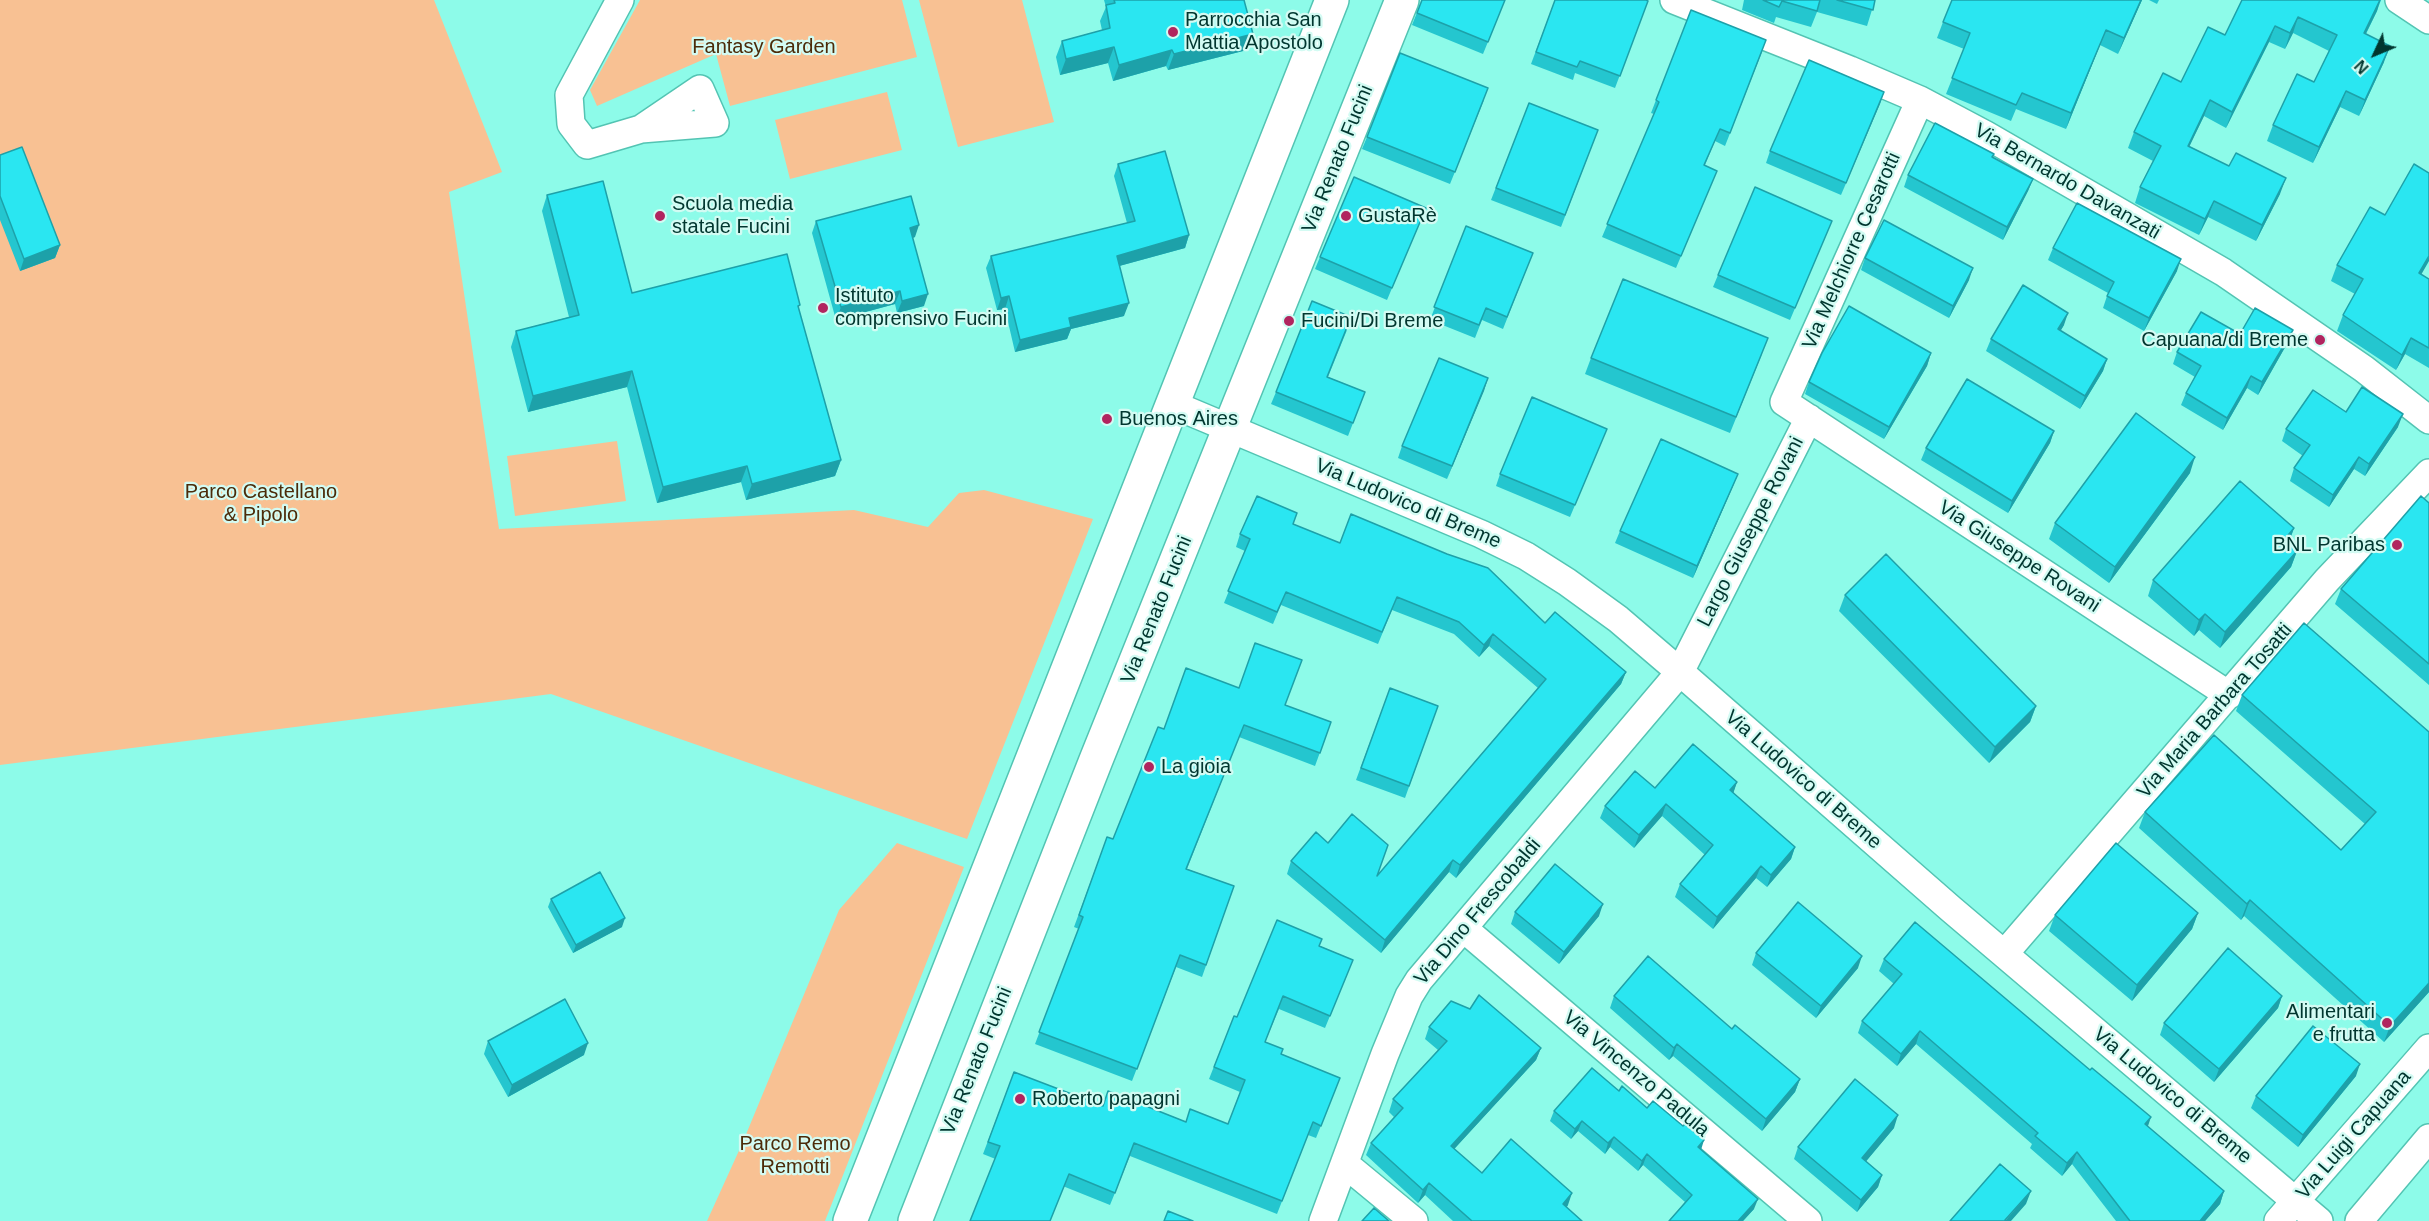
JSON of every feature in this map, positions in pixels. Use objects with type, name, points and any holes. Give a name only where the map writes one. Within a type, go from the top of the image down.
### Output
[{"type":"main road","points":[[850,1221],[1332,0]]},
{"type":"main road","name":"Via Renato Fucini","points":[[915,1221],[1088,782],[1402,0]]},
{"type":"street","points":[[620,0],[569,95],[572,124],[587,145],[641,129]]},
{"type":"street","name":"Via Bernardo Davanzati","points":[[1674,0],[1782,41],[1920,100],[1986,135],[2223,272],[2354,362],[2429,420]]},
{"type":"street","points":[[2399,0],[2429,20]]},
{"type":"street","name":"Via Melchiorre Cesarotti","points":[[1784,402],[1920,100]]},
{"type":"street","name":"Largo Giuseppe Rovani","points":[[1680,672],[1809,418],[1784,402]]},
{"type":"street","name":"Via Ludovico di Breme","points":[[1174,405],[1429,511],[1526,556],[1594,601],[1680,672],[2319,1221]]},
{"type":"street","name":"Via Giuseppe Rovani","points":[[1809,418],[2229,695]]},
{"type":"street","name":"Via Maria Barbara Tosatti","points":[[2005,953],[2327,580],[2429,473]]},
{"type":"street","name":"Via Dino Frescobaldi","points":[[1323,1221],[1385,1054],[1409,996],[1419,980],[1680,672]]},
{"type":"street","name":"Via Vincenzo Padula","points":[[1463,927],[1808,1221]]},
{"type":"street","name":"Via Luigi Capuana","points":[[2278,1221],[2429,1048]]},
{"type":"street","points":[[2359,1221],[2429,1138]]},
{"type":"street","points":[[1345,1164],[1414,1221]]},
{"type":"green space","name":"Parco Castellano & Pipolo","points":[[0,0],[434,0],[502,172],[449,192],[499,529],[854,510],[928,527],[959,493],[984,490],[1093,519],[967,839],[551,694],[0,765]]},
{"type":"green space","name":"Fantasy Garden","points":[[640,0],[902,0],[917,57],[730,106],[716,54],[597,106],[590,90]]},
{"type":"green space","points":[[919,0],[1022,0],[1054,122],[958,147]]},
{"type":"green space","points":[[887,92],[902,150],[790,179],[775,120]]},
{"type":"green space","points":[[617,441],[626,501],[515,516],[507,456]]},
{"type":"green space","name":"Parco Remo Remotti","points":[[897,843],[964,867],[825,1221],[707,1221],[742,1144],[839,910]]},
{"type":"building","name":"Parrocchia San Mattia Apostolo","points":[[1114,0],[1244,0],[1253,34],[1174,54],[1172,50],[1119,65],[1114,47],[1066,59],[1062,41],[1110,28],[1106,5],[1115,3]]},
{"type":"building","points":[[1422,0],[1505,0],[1488,42],[1417,13]]},
{"type":"building","points":[[1555,0],[1648,1],[1620,76],[1580,61],[1577,67],[1536,52]]},
{"type":"building","points":[[1763,0],[1820,0],[1817,11],[1782,1],[1779,7]]},
{"type":"building","points":[[1837,0],[1875,0],[1873,10]]},
{"type":"building","points":[[1952,0],[2141,0],[2124,38],[2106,30],[2071,113],[2022,93],[2016,105],[1952,78],[1970,33],[1943,22]]},
{"type":"building","points":[[2242,0],[2380,0],[2364,33],[2390,46],[2365,100],[2346,91],[2319,147],[2273,125],[2297,74],[2314,82],[2337,35],[2298,17],[2290,33],[2275,26],[2232,112],[2210,100],[2188,146],[2229,166],[2236,153],[2286,178],[2262,225],[2214,201],[2205,219],[2140,187],[2161,146],[2134,132],[2163,73],[2181,82],[2208,27],[2225,35]]},
{"type":"building","points":[[1691,10],[1766,40],[1730,133],[1720,129],[1704,165],[1717,171],[1681,256],[1607,224],[1659,102],[1656,100]]},
{"type":"building","points":[[1400,53],[1488,88],[1455,172],[1367,137]]},
{"type":"building","points":[[1809,60],[1884,92],[1846,183],[1770,151]]},
{"type":"building","points":[[1529,103],[1598,130],[1565,215],[1496,188]]},
{"type":"building","points":[[1935,123],[1994,154],[1992,157],[2033,179],[2007,227],[1908,175]]},
{"type":"building","points":[[22,147],[60,245],[24,259],[0,196],[0,155]]},
{"type":"building","points":[[1165,151],[1189,235],[1117,256],[1129,303],[1069,318],[1071,327],[1020,340],[1009,296],[1001,298],[991,256],[1135,221],[1118,164]]},
{"type":"building","points":[[2414,164],[2429,173],[2429,256],[2419,273],[2429,279],[2429,348],[2411,338],[2402,355],[2343,315],[2363,279],[2337,265],[2370,207],[2385,215]]},
{"type":"building","points":[[1354,177],[1426,208],[1392,288],[1320,257]]},
{"type":"building","points":[[603,181],[632,293],[787,254],[800,305],[798,306],[841,460],[752,484],[747,466],[663,487],[632,371],[533,396],[516,331],[579,315],[547,195]]},
{"type":"building","points":[[1755,187],[1832,221],[1795,308],[1718,275]]},
{"type":"building","points":[[911,196],[919,225],[910,228],[928,294],[902,301],[900,291],[841,307],[816,221]]},
{"type":"building","points":[[2077,203],[2181,259],[2149,318],[2107,296],[2114,282],[2053,248]]},
{"type":"building","points":[[1884,220],[1973,268],[1953,306],[1865,258]]},
{"type":"building","points":[[1466,226],[1533,253],[1507,317],[1486,308],[1479,325],[1434,307]]},
{"type":"building","points":[[1623,279],[1768,338],[1736,417],[1591,358]]},
{"type":"building","points":[[2023,285],[2068,313],[2058,329],[2107,359],[2085,396],[1991,339]]},
{"type":"building","points":[[1312,301],[1351,317],[1327,377],[1365,392],[1353,423],[1276,392]]},
{"type":"building","points":[[1849,306],[1931,353],[1889,427],[1809,382],[1822,353]]},
{"type":"building","points":[[2255,308],[2293,330],[2262,382],[2251,376],[2227,418],[2186,393],[2201,366],[2177,352],[2201,312],[2240,334]]},
{"type":"building","points":[[1439,358],[1488,378],[1452,466],[1402,446]]},
{"type":"building","points":[[1967,379],[2054,431],[2012,501],[1926,448]]},
{"type":"building","points":[[2362,387],[2403,414],[2369,464],[2359,457],[2333,495],[2294,468],[2310,445],[2286,429],[2313,390],[2346,412]]},
{"type":"building","points":[[1532,397],[1607,429],[1575,505],[1500,474]]},
{"type":"building","points":[[2136,413],[2195,457],[2115,567],[2055,523]]},
{"type":"building","points":[[1661,439],[1738,474],[1697,566],[1620,531]]},
{"type":"building","points":[[2240,481],[2294,528],[2284,540],[2297,551],[2225,632],[2205,614],[2199,620],[2153,580]]},
{"type":"building","points":[[1257,496],[1297,513],[1293,524],[1340,543],[1351,514],[1447,554],[1488,568],[1545,623],[1555,612],[1626,672],[1460,865],[1453,860],[1385,940],[1291,861],[1316,832],[1328,843],[1352,814],[1388,845],[1377,876],[1546,679],[1493,634],[1484,645],[1459,622],[1397,597],[1382,632],[1286,592],[1277,612],[1228,591],[1250,539],[1240,534]]},
{"type":"building","points":[[2421,496],[2429,503],[2429,664],[2341,589]]},
{"type":"building","points":[[1886,554],[2036,706],[1995,747],[1845,595]]},
{"type":"building","points":[[2304,623],[2429,732],[2429,983],[2390,1026],[2250,900],[2247,904],[2145,812],[2214,735],[2341,850],[2376,812],[2242,695]]},
{"type":"building","points":[[1255,643],[1302,660],[1285,705],[1331,722],[1320,753],[1244,725],[1186,869],[1234,886],[1206,965],[1180,955],[1137,1069],[1039,1032],[1083,917],[1079,915],[1107,837],[1113,839],[1158,727],[1164,729],[1186,668],[1239,688]]},
{"type":"building","points":[[1390,688],[1438,706],[1409,786],[1361,768]]},
{"type":"building","points":[[1693,744],[1737,782],[1730,790],[1795,847],[1771,875],[1761,866],[1717,917],[1680,884],[1713,845],[1666,804],[1639,835],[1605,806],[1635,771],[1655,788]]},
{"type":"building","points":[[2116,843],[2198,913],[2137,985],[2055,915]]},
{"type":"building","points":[[1555,864],[1603,904],[1564,952],[1515,912]]},
{"type":"building","points":[[600,872],[625,918],[576,945],[551,899]]},
{"type":"building","points":[[1798,902],[1862,956],[1821,1006],[1756,953]]},
{"type":"building","points":[[1277,920],[1322,939],[1319,946],[1353,960],[1330,1016],[1283,996],[1265,1042],[1283,1049],[1281,1054],[1340,1078],[1321,1126],[1313,1122],[1282,1201],[1134,1143],[1115,1193],[1069,1174],[1050,1221],[970,1221],[1000,1146],[988,1142],[1014,1072],[1103,1106],[1108,1091],[1186,1122],[1190,1109],[1228,1124],[1245,1080],[1214,1067]]},
{"type":"building","points":[[1915,922],[2090,1070],[2092,1068],[2151,1117],[2145,1124],[2224,1191],[2200,1221],[2130,1221],[2077,1152],[2067,1163],[2035,1136],[2038,1133],[1920,1031],[1901,1054],[1862,1021],[1902,974],[1884,959]]},
{"type":"building","points":[[2228,948],[2282,996],[2219,1069],[2164,1023]]},
{"type":"building","points":[[1648,956],[1732,1029],[1735,1025],[1800,1079],[1766,1119],[1677,1044],[1674,1048],[1614,996]]},
{"type":"building","points":[[1479,995],[1541,1048],[1451,1146],[1482,1173],[1511,1139],[1572,1193],[1563,1204],[1582,1221],[1472,1221],[1429,1183],[1423,1190],[1371,1143],[1403,1108],[1393,1099],[1447,1041],[1429,1027],[1451,1001],[1470,1009]]},
{"type":"building","points":[[565,999],[588,1043],[512,1085],[488,1041]]},
{"type":"building","points":[[2313,1026],[2360,1064],[2303,1135],[2256,1096]]},
{"type":"building","points":[[1592,1068],[1619,1091],[1622,1086],[1647,1108],[1653,1101],[1704,1140],[1698,1147],[1758,1199],[1738,1221],[1669,1221],[1692,1195],[1647,1154],[1642,1161],[1614,1137],[1608,1143],[1582,1121],[1575,1129],[1554,1111]]},
{"type":"building","points":[[1855,1079],[1898,1115],[1862,1158],[1882,1175],[1861,1200],[1798,1147]]},
{"type":"building","points":[[2000,1164],[2031,1191],[2006,1221],[1950,1221]]},
{"type":"building","points":[[1374,1208],[1389,1221],[1362,1221]]},
{"type":"building","points":[[1168,1211],[1193,1221],[1164,1221]]},
{"type":"place","name":"Parrocchia San Mattia Apostolo","points":[[1173,32]]},
{"type":"place","name":"Scuola media statale Fucini","points":[[660,216]]},
{"type":"place","name":"GustaRè","points":[[1346,216]]},
{"type":"place","name":"Istituto comprensivo Fucini","points":[[823,308]]},
{"type":"place","name":"Fucini/Di Breme","points":[[1289,321]]},
{"type":"place","name":"Capuana/di Breme","points":[[2320,340]]},
{"type":"place","name":"Buenos Aires","points":[[1107,419]]},
{"type":"place","name":"BNL Paribas","points":[[2397,545]]},
{"type":"place","name":"La gioia","points":[[1149,767]]},
{"type":"place","name":"Alimentari e frutta","points":[[2387,1023]]},
{"type":"place","name":"Roberto papagni","points":[[1020,1099]]}]
